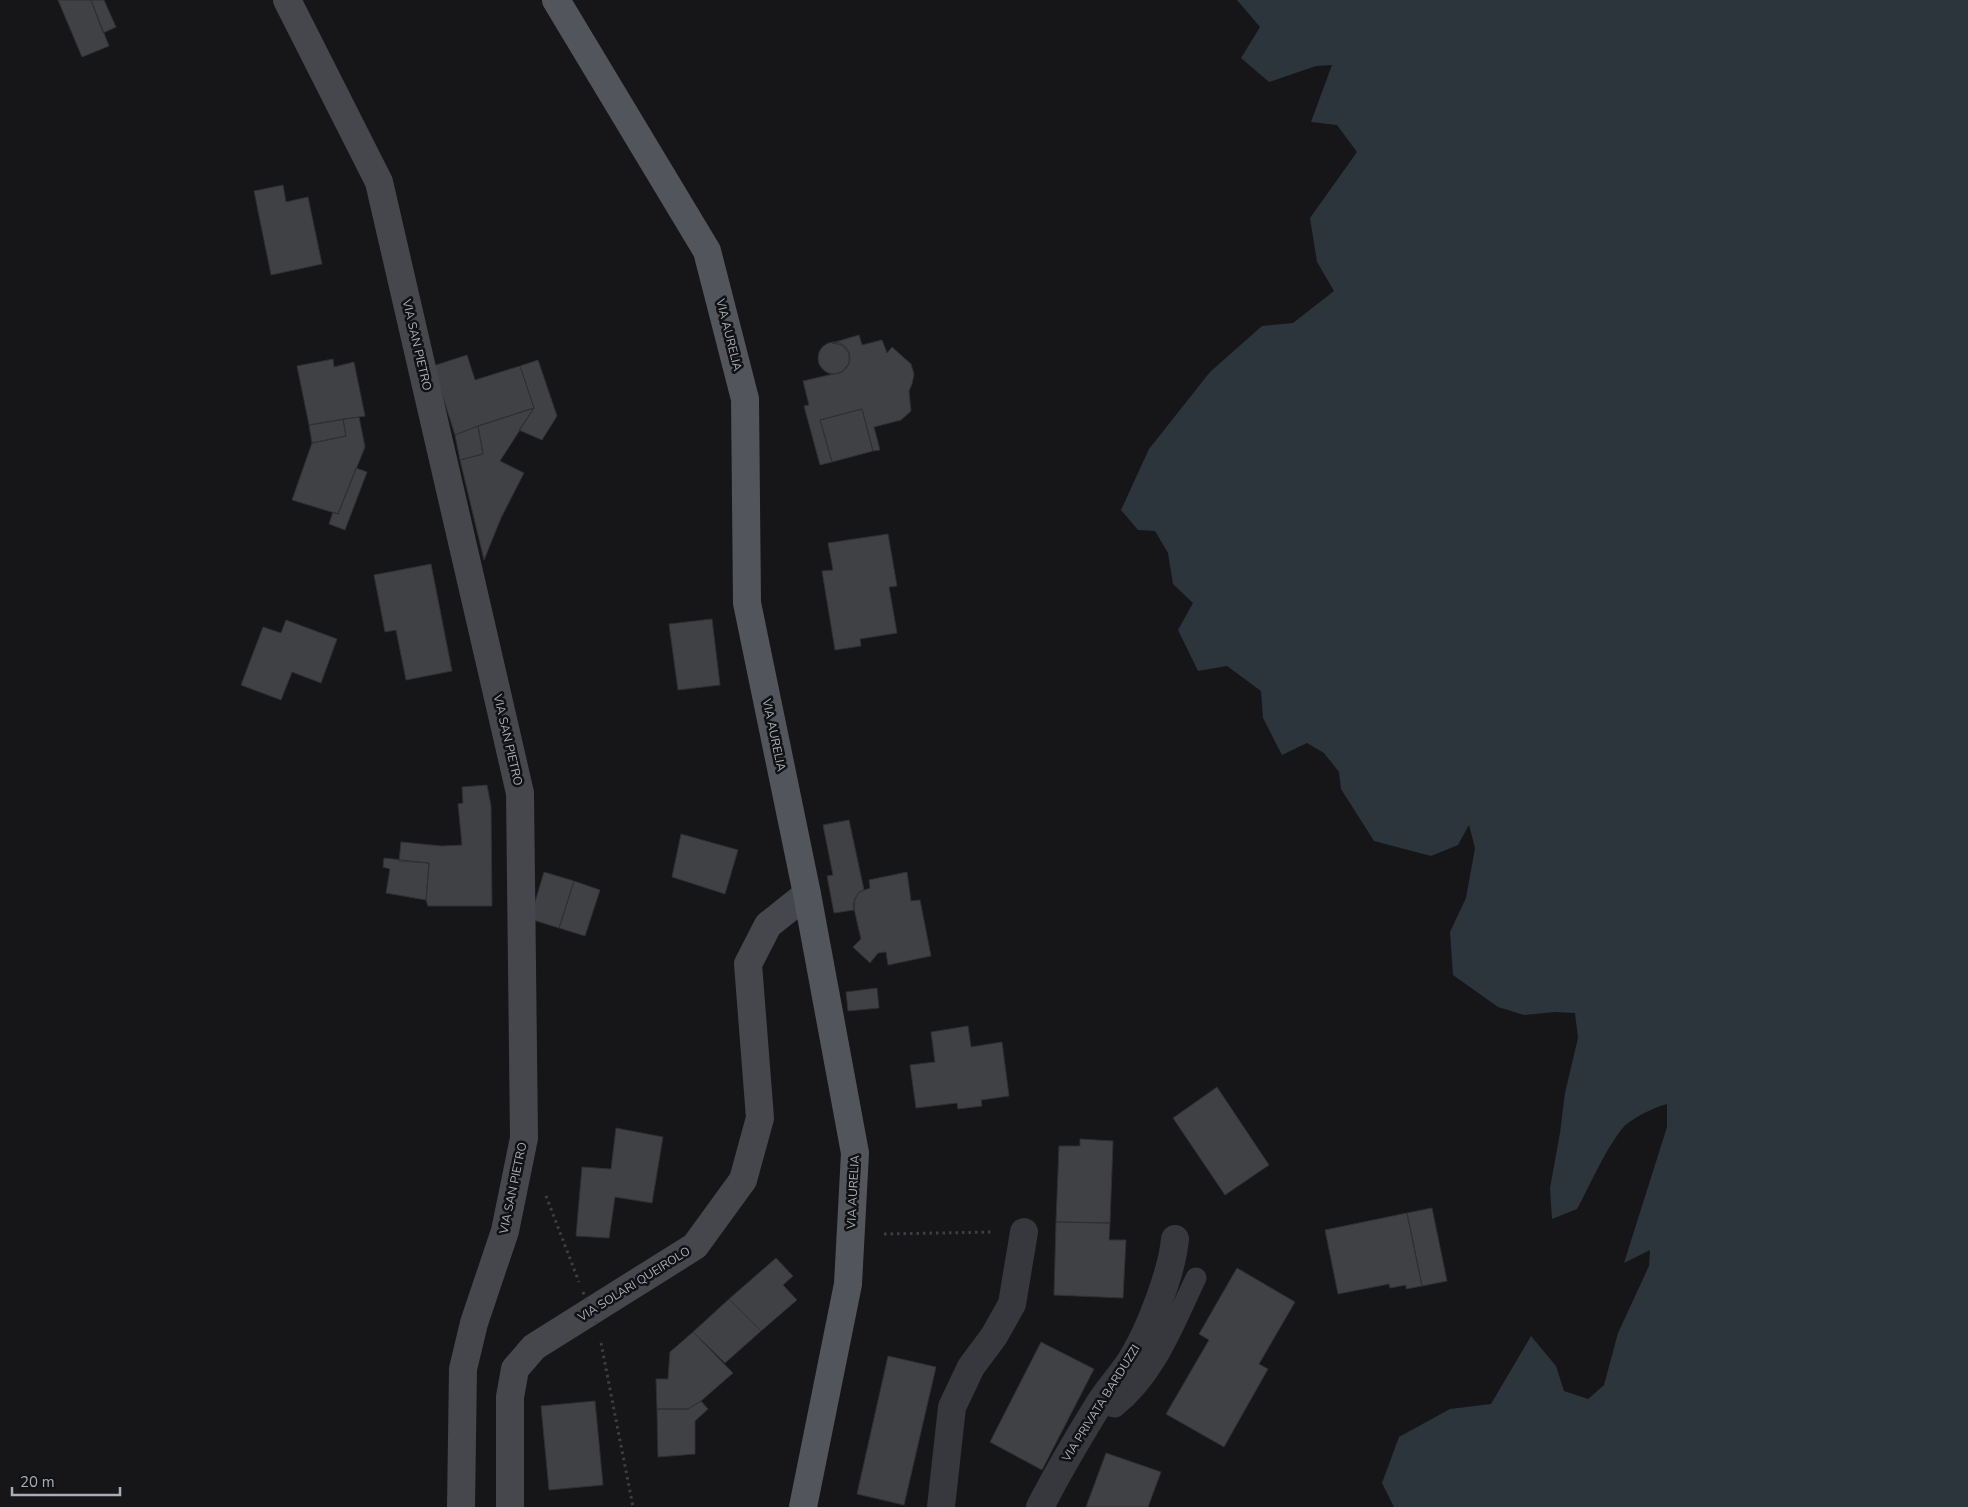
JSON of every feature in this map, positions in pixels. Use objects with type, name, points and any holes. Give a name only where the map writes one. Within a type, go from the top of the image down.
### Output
[{"type":"main road","name":"VIA AURELIA","points":[[556,0],[707,252],[745,399],[747,603],[807,894],[855,1153],[848,1284],[803,1507]]},
{"type":"street","name":"VIA SAN PIETRO","points":[[287,0],[379,182],[520,793],[524,1138],[505,1231],[474,1323],[463,1368],[461,1507]]},
{"type":"street","name":"VIA SOLARI QUEIROLO","points":[[510,1507],[510,1397],[515,1369],[534,1347],[695,1246],[743,1180],[760,1118],[748,964],[768,925],[807,894]]},
{"type":"street","points":[[941,1507],[952,1407],[970,1367],[994,1336],[1012,1304],[1024,1232]]},
{"type":"street","name":"VIA PRIVATA BARDUZZI","points":[[1040,1507],[1059,1470],[1100,1403],[1133,1357],[1149,1323],[1173,1260],[1175,1239]]},
{"type":"lane","points":[[1100,1403],[1114,1407],[1134,1389],[1156,1360],[1196,1278]]},
{"type":"path","points":[[545,1192],[580,1282]]},
{"type":"path","points":[[851,1234],[1024,1232]]},
{"type":"path","points":[[583,1292],[598,1327],[633,1507]]},
{"type":"shaded area","points":[[1237,0],[1968,0],[1968,1507],[1394,1507],[1382,1483],[1399,1437],[1450,1409],[1491,1404],[1531,1336],[1556,1366],[1564,1391],[1588,1399],[1604,1385],[1618,1333],[1649,1266],[1650,1250],[1624,1263],[1667,1127],[1667,1104],[1642,1114],[1621,1130],[1608,1149],[1577,1209],[1552,1219],[1550,1188],[1565,1093],[1578,1038],[1575,1013],[1555,1012],[1524,1015],[1498,1007],[1453,975],[1450,932],[1466,898],[1475,848],[1469,825],[1458,845],[1431,856],[1374,841],[1341,789],[1339,772],[1324,753],[1307,743],[1282,755],[1263,718],[1261,691],[1227,666],[1198,671],[1178,630],[1193,603],[1173,584],[1168,553],[1155,531],[1138,530],[1121,510],[1149,449],[1210,372],[1262,326],[1293,323],[1334,291],[1317,262],[1310,218],[1357,152],[1337,125],[1311,122],[1332,65],[1316,66],[1269,82],[1241,58],[1260,27]]},
{"type":"building","points":[[58,0],[91,0],[109,46],[82,57]]},
{"type":"building","points":[[91,0],[104,0],[116,27],[103,33]]},
{"type":"building","points":[[283,185],[286,202],[308,197],[322,264],[271,275],[254,191]]},
{"type":"building","points":[[859,335],[862,345],[882,340],[887,353],[892,347],[911,364],[914,374],[909,391],[911,411],[901,420],[874,427],[880,450],[873,451],[862,409],[820,420],[832,462],[820,465],[804,406],[809,405],[803,381],[842,372],[849,363],[849,353],[842,345],[832,343]]},
{"type":"building","points":[[834,342],[840,343],[845,347],[849,352],[849,364],[845,369],[840,373],[834,374],[828,373],[823,369],[819,364],[818,358],[819,352],[823,347],[828,343]]},
{"type":"building","points":[[467,355],[475,380],[520,366],[534,408],[455,435],[433,366]]},
{"type":"building","points":[[333,359],[334,367],[354,362],[365,416],[309,425],[297,366]]},
{"type":"building","points":[[538,360],[557,416],[542,440],[519,430],[534,408],[520,366]]},
{"type":"building","points":[[534,408],[500,461],[524,473],[501,518],[484,560],[460,460],[483,454],[478,426]]},
{"type":"building","points":[[862,409],[873,451],[832,462],[820,420]]},
{"type":"building","points":[[359,417],[365,447],[338,514],[292,500],[312,443],[346,436],[343,419]]},
{"type":"building","points":[[343,419],[346,436],[312,443],[309,425]]},
{"type":"building","points":[[478,426],[483,454],[460,460],[455,435]]},
{"type":"building","points":[[356,468],[367,472],[345,530],[329,524],[333,512],[338,514]]},
{"type":"building","points":[[888,534],[897,586],[889,587],[897,633],[860,639],[861,646],[835,650],[822,571],[833,570],[828,543]]},
{"type":"building","points":[[431,564],[452,671],[406,680],[396,630],[385,632],[374,575]]},
{"type":"building","points":[[712,619],[720,685],[678,690],[669,624]]},
{"type":"building","points":[[286,620],[337,639],[321,683],[292,672],[281,700],[241,685],[263,627],[281,633]]},
{"type":"building","points":[[487,785],[491,806],[492,906],[428,906],[426,900],[429,863],[399,861],[401,842],[442,846],[462,845],[458,804],[463,803],[462,787]]},
{"type":"building","points":[[849,820],[864,890],[859,892],[855,899],[854,910],[834,913],[827,876],[833,875],[823,825]]},
{"type":"building","points":[[681,834],[738,850],[725,894],[672,877]]},
{"type":"building","points":[[384,858],[429,863],[426,900],[386,893],[390,869],[383,867]]},
{"type":"building","points":[[544,872],[574,881],[559,928],[530,919]]},
{"type":"building","points":[[907,872],[911,901],[920,900],[931,956],[888,965],[886,952],[878,953],[870,963],[853,947],[861,939],[853,904],[855,899],[859,892],[870,888],[869,880]]},
{"type":"building","points":[[574,881],[600,890],[585,936],[559,928]]},
{"type":"building","points":[[877,988],[879,1008],[848,1011],[846,992]]},
{"type":"building","points":[[968,1026],[971,1047],[1002,1042],[1009,1096],[981,1100],[982,1106],[958,1109],[957,1103],[916,1108],[910,1065],[935,1062],[931,1032]]},
{"type":"building","points":[[1217,1087],[1269,1165],[1225,1195],[1173,1118]]},
{"type":"building","points":[[616,1128],[663,1137],[652,1203],[615,1197],[609,1238],[576,1236],[582,1167],[611,1169]]},
{"type":"building","points":[[1080,1139],[1113,1141],[1110,1223],[1056,1222],[1059,1146],[1080,1146]]},
{"type":"building","points":[[1432,1208],[1447,1281],[1422,1286],[1407,1213]]},
{"type":"building","points":[[1407,1213],[1422,1286],[1406,1289],[1406,1285],[1390,1288],[1389,1284],[1338,1294],[1325,1230]]},
{"type":"building","points":[[1056,1222],[1110,1223],[1109,1240],[1126,1240],[1123,1298],[1054,1295]]},
{"type":"building","points":[[776,1258],[793,1276],[783,1285],[797,1300],[761,1331],[729,1299]]},
{"type":"building","points":[[1237,1268],[1295,1302],[1259,1364],[1268,1369],[1224,1447],[1166,1414],[1209,1340],[1199,1334]]},
{"type":"building","points":[[729,1299],[761,1331],[725,1363],[693,1332]]},
{"type":"building","points":[[693,1332],[733,1373],[701,1401],[688,1409],[657,1409],[656,1379],[668,1379],[670,1352]]},
{"type":"building","points":[[1041,1342],[1094,1369],[1042,1470],[990,1442]]},
{"type":"building","points":[[888,1356],[936,1367],[904,1505],[857,1494]]},
{"type":"building","points":[[595,1401],[603,1485],[549,1490],[541,1406]]},
{"type":"building","points":[[701,1401],[708,1409],[695,1421],[695,1454],[658,1457],[657,1409],[688,1409]]},
{"type":"building","points":[[1106,1453],[1161,1472],[1148,1507],[1086,1507]]}]
